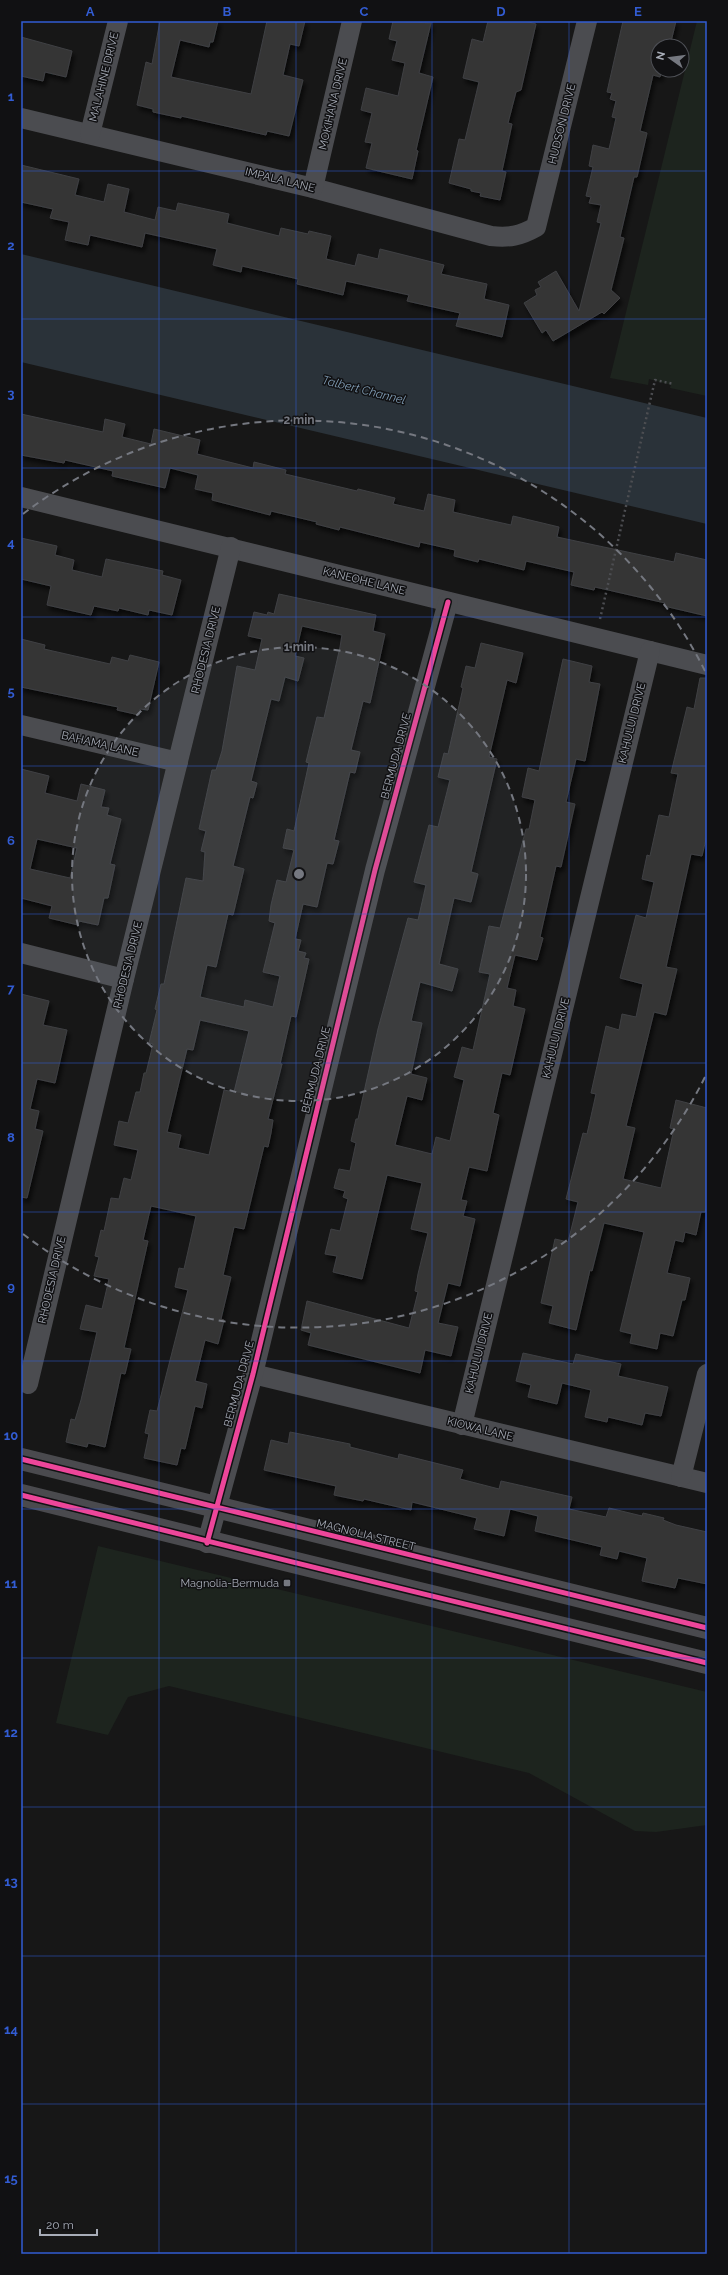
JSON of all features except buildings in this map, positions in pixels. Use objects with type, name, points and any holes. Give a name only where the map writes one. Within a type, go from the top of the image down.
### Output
[{"type":"main road","name":"MAGNOLIA STREET","points":[[21,1460],[707,1628]]},
{"type":"main road","points":[[21,1495],[207,1543],[520,1616],[707,1663]]},
{"type":"street","name":"MALAHINE DRIVE","points":[[90,134],[118,21]]},
{"type":"street","name":"MOKIHANA DRIVE","points":[[313,188],[352,21]]},
{"type":"street","name":"HUDSON DRIVE","points":[[536,227],[587,21]]},
{"type":"street","name":"IMPALA LANE","points":[[21,118],[313,188],[491,236],[507,238],[521,236],[536,227]]},
{"type":"street","name":"KANEOHE LANE","points":[[21,497],[231,547],[707,665]]},
{"type":"street","name":"RHODESIA DRIVE","points":[[28,1384],[124,979],[231,547]]},
{"type":"street","name":"BERMUDA DRIVE","points":[[207,1543],[215,1508],[253,1374],[375,870],[448,602]]},
{"type":"street","name":"KAHULUI DRIVE","points":[[462,1425],[650,652]]},
{"type":"street","name":"BAHAMA LANE","points":[[21,725],[178,762]]},
{"type":"street","points":[[21,953],[124,979]]},
{"type":"street","name":"KIOWA LANE","points":[[253,1374],[707,1483]]},
{"type":"street","points":[[681,1477],[707,1374]]},
{"type":"path","points":[[595,638],[655,380],[674,384]]},
{"type":"shaded area","points":[[697,21],[707,21],[707,396],[670,388],[671,385],[649,379],[648,385],[610,378],[683,78],[690,78],[690,50]]},
{"type":"shaded area","points":[[98,1546],[707,1692],[707,1825],[656,1832],[635,1831],[529,1773],[169,1686],[128,1697],[108,1735],[56,1723]]},
{"type":"water","name":"Talbert Channel","points":[[21,254],[707,418],[707,524],[21,362]]},
{"type":"cycle path","points":[[207,1543],[253,1374],[375,870],[448,602]]},
{"type":"cycle path","points":[[21,1459],[707,1628]]},
{"type":"cycle path","points":[[21,1495],[707,1663]]},
{"type":"place","name":"Magnolia-Bermuda","points":[[287,1583]]}]
